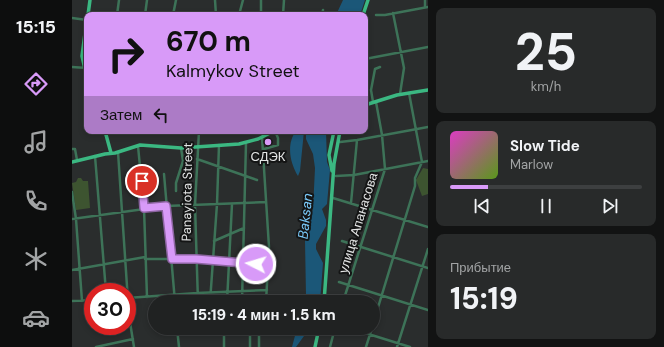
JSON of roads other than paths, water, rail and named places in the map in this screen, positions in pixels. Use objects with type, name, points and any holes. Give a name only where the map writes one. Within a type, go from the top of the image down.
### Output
[{"type":"main road","points":[[88,12],[90,0]]},
{"type":"main road","points":[[363,12],[368,0]]},
{"type":"main road","points":[[84,39],[82,51],[84,62]]},
{"type":"main road","points":[[368,105],[399,95],[428,90]]},
{"type":"main road","points":[[106,134],[114,151]]},
{"type":"main road","points":[[232,144],[253,139],[264,134]]},
{"type":"main road","points":[[72,162],[138,146],[181,148],[246,143],[268,134]]},
{"type":"main road","points":[[332,134],[328,154],[332,169],[332,192]]},
{"type":"main road","points":[[325,295],[332,192],[337,147],[340,134]]},
{"type":"main road","points":[[331,142],[332,149],[335,150],[337,147]]},
{"type":"main road","points":[[315,347],[318,335]]},
{"type":"street","points":[[117,12],[119,0]]},
{"type":"street","points":[[145,12],[147,0]]},
{"type":"street","points":[[174,12],[176,0]]},
{"type":"street","points":[[215,0],[216,12]]},
{"type":"street","points":[[240,12],[243,0]]},
{"type":"street","points":[[261,0],[261,12]]},
{"type":"street","points":[[283,12],[284,0]]},
{"type":"street","points":[[376,15],[427,7],[424,0]]},
{"type":"street","points":[[393,13],[404,71],[400,83],[399,95]]},
{"type":"street","points":[[72,18],[84,20]]},
{"type":"street","points":[[368,58],[428,47]]},
{"type":"street","points":[[72,67],[84,67]]},
{"type":"street","name":"улица Апанасова","points":[[346,295],[385,169],[382,135],[371,82],[375,69],[380,67]]},
{"type":"street","points":[[380,302],[415,186],[415,178],[422,162],[409,93]]},
{"type":"street","points":[[340,142],[428,127]]},
{"type":"street","name":"Panayiota Street","points":[[197,293],[195,205],[199,134]]},
{"type":"street","points":[[264,149],[278,145],[278,138],[276,134]]},
{"type":"street","points":[[262,137],[264,149],[269,265],[267,295]]},
{"type":"street","points":[[351,203],[357,140]]},
{"type":"street","points":[[243,295],[244,176],[246,143]]},
{"type":"street","points":[[210,292],[217,204],[219,166],[218,145]]},
{"type":"street","points":[[138,146],[144,208],[147,297]]},
{"type":"street","points":[[176,191],[176,183],[183,161],[181,148]]},
{"type":"street","points":[[72,149],[75,149],[77,160]]},
{"type":"street","points":[[114,151],[119,159],[127,283]]},
{"type":"street","points":[[95,156],[105,283]]},
{"type":"street","points":[[197,159],[257,180]]},
{"type":"street","points":[[336,176],[354,175],[428,161]]},
{"type":"street","points":[[164,174],[174,294]]},
{"type":"street","points":[[72,192],[76,219],[82,300],[72,301]]},
{"type":"street","points":[[334,198],[428,227]]},
{"type":"street","points":[[72,219],[166,206],[266,202]]},
{"type":"street","points":[[227,292],[232,204]]},
{"type":"street","points":[[214,241],[244,228]]},
{"type":"street","points":[[342,241],[360,248],[428,268]]},
{"type":"street","points":[[397,347],[428,249]]},
{"type":"street","points":[[72,270],[145,258],[196,259],[269,265]]},
{"type":"street","points":[[339,282],[428,310]]},
{"type":"street","points":[[136,298],[174,294],[267,290]]},
{"type":"street","points":[[133,335],[135,347]]},
{"type":"street","points":[[133,335],[135,347]]},
{"type":"street","points":[[178,335],[179,347]]},
{"type":"street","points":[[224,347],[225,335]]},
{"type":"street","points":[[250,335],[250,347]]},
{"type":"street","points":[[259,335],[260,347]]},
{"type":"street","points":[[330,347],[333,335]]},
{"type":"street","points":[[366,347],[370,335],[410,347]]},
{"type":"street","points":[[96,347],[110,346],[133,339]]},
{"type":"water","points":[[343,0],[365,0],[361,12],[337,12]]},
{"type":"water","points":[[294,134],[304,134],[300,171],[298,176],[290,154]]},
{"type":"water","points":[[306,134],[326,134],[327,162],[330,170],[327,204],[322,209],[326,220],[326,226],[316,244],[316,249],[323,263],[321,295],[306,295],[305,241],[313,209],[315,168],[313,154],[306,139]]},
{"type":"water","points":[[295,335],[305,335],[296,347],[292,347]]},
{"type":"place","name":"СДЭК","points":[[268,142]]},
{"type":"water label","name":"Baksan","points":[[305,216]]}]
